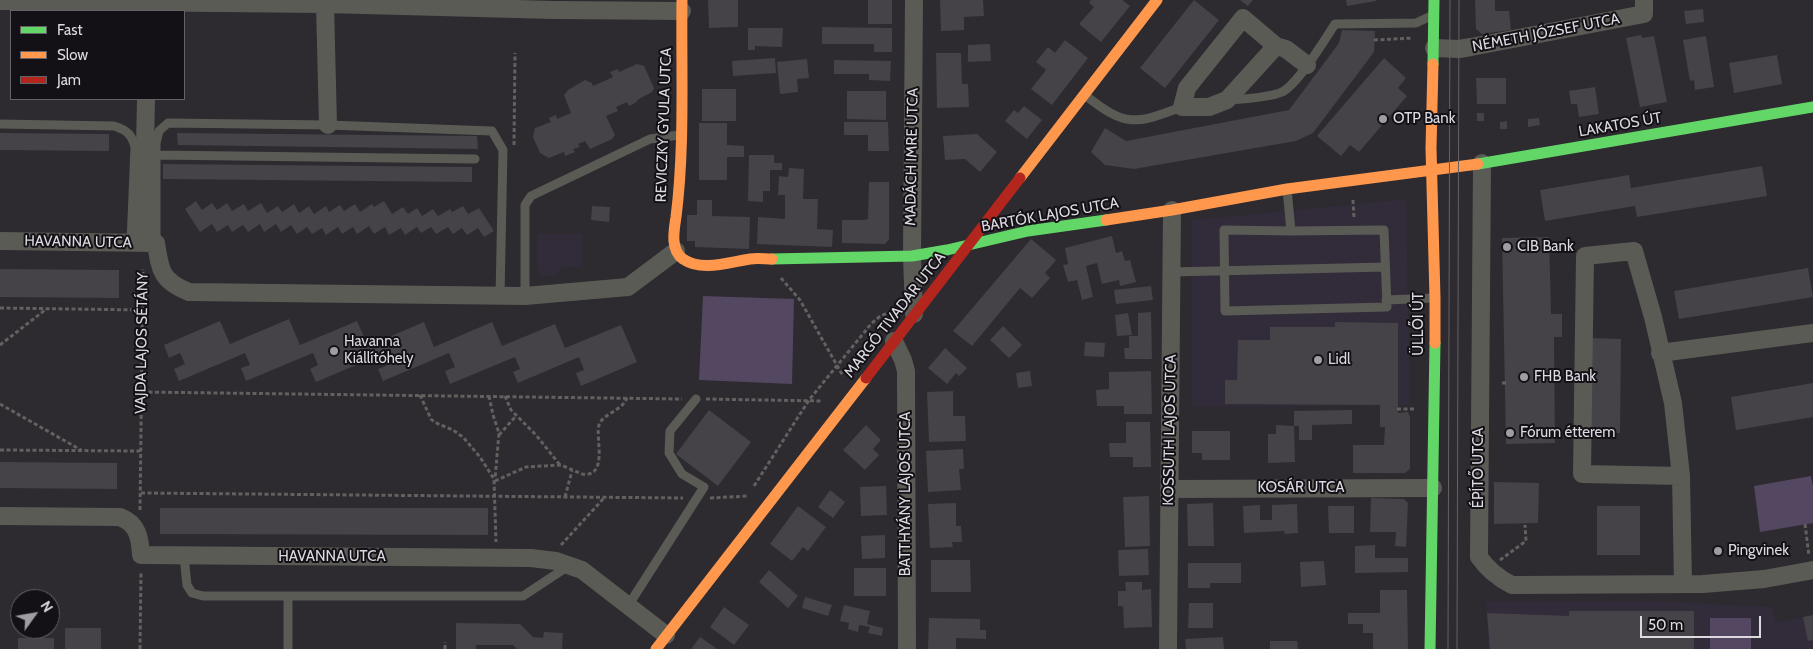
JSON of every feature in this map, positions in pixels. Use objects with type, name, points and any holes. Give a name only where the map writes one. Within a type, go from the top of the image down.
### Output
[{"type":"street","name":"MADÁCH IMRE UTCA","points":[[914,0],[912,256],[914,314]]},
{"type":"street","name":"MARGÓ TIVADAR UTCA","points":[[661,642],[1157,0]]},
{"type":"street","name":"ÜLLŐI ÚT","points":[[1430,649],[1435,298],[1432,169],[1434,0]]},
{"type":"street","name":"NÉMETH JÓZSEF UTCA","points":[[1434,48],[1471,47],[1644,14],[1644,0]]},
{"type":"street","points":[[0,1],[147,7],[325,4],[554,10],[682,6]]},
{"type":"street","points":[[325,4],[328,125]]},
{"type":"street","name":"REVICZKY GYULA UTCA","points":[[676,251],[673,236],[680,184],[682,134],[682,6]]},
{"type":"street","points":[[1276,46],[1228,100],[1209,108],[1182,107],[1187,88],[1243,18],[1276,46],[1286,49],[1307,65]]},
{"type":"street","points":[[146,100],[143,243],[162,274],[176,287],[189,292],[525,296],[628,287],[676,251]]},
{"type":"street","name":"LAKATOS ÚT","points":[[1432,169],[1482,163],[1813,107]]},
{"type":"street","name":"ÉPÍTŐ UTCA","points":[[1482,163],[1483,563]]},
{"type":"street","name":"BARTÓK LAJOS UTCA","points":[[676,251],[682,259],[710,266],[771,259],[912,256],[1028,231],[1172,210],[1287,189],[1432,169]]},
{"type":"street","name":"KOSSUTH LAJOS UTCA","points":[[1168,649],[1172,210]]},
{"type":"street","name":"HAVANNA UTCA","points":[[0,241],[143,243]]},
{"type":"street","points":[[1681,476],[1582,474],[1585,256],[1634,251],[1653,317],[1673,403],[1681,476],[1683,584]]},
{"type":"street","points":[[1660,352],[1813,333]]},
{"type":"street","name":"BATTHYÁNY LAJOS UTCA","points":[[894,341],[906,370],[907,649]]},
{"type":"street","name":"KOSÁR UTCA","points":[[1169,489],[1433,488]]},
{"type":"street","points":[[0,516],[117,516],[126,520],[134,527],[140,539],[141,555]]},
{"type":"street","name":"HAVANNA UTCA","points":[[141,555],[531,558],[556,561],[582,570],[598,581],[628,606],[661,642]]},
{"type":"street","points":[[1483,563],[1499,578],[1512,584],[1703,584],[1764,579],[1812,570]]},
{"type":"lane","points":[[1228,100],[1253,98],[1282,92],[1302,74],[1335,24],[1416,23],[1434,15]]},
{"type":"lane","points":[[1085,95],[1100,107],[1119,118],[1135,121],[1155,117],[1182,107]]},
{"type":"lane","points":[[143,243],[156,143],[159,131],[168,123],[492,130],[503,150],[500,296]]},
{"type":"lane","points":[[0,124],[114,126],[128,132],[134,147],[143,243]]},
{"type":"lane","points":[[525,296],[525,205],[531,196],[650,139],[682,134]]},
{"type":"lane","points":[[155,156],[475,159]]},
{"type":"lane","points":[[1287,189],[1291,231]]},
{"type":"lane","points":[[1224,230],[1291,231],[1384,230],[1387,306],[1225,311],[1224,230]]},
{"type":"lane","points":[[1171,272],[1385,267]]},
{"type":"lane","points":[[1386,300],[1435,298]]},
{"type":"lane","points":[[628,606],[695,498],[704,487],[682,474],[669,454],[670,430],[696,399]]},
{"type":"lane","points":[[184,556],[187,585],[192,593],[203,596],[523,596],[570,565]]},
{"type":"lane","points":[[288,596],[288,649]]},
{"type":"path","points":[[1374,40],[1416,38]]},
{"type":"path","points":[[1353,197],[1354,231]]},
{"type":"path","name":"VAJDA LAJOS SÉTÁNY","points":[[134,527],[140,511],[141,494],[143,243]]},
{"type":"path","points":[[771,259],[772,269],[800,300],[853,394]]},
{"type":"path","points":[[809,400],[875,321],[902,306],[913,293]]},
{"type":"path","points":[[0,308],[142,310]]},
{"type":"path","points":[[0,345],[46,309]]},
{"type":"path","points":[[142,392],[809,400],[845,404]]},
{"type":"path","points":[[420,395],[428,414],[434,422],[446,426],[464,437],[494,480]]},
{"type":"path","points":[[490,396],[499,435],[494,480],[496,558]]},
{"type":"path","points":[[505,396],[511,410],[536,435],[561,465],[586,475],[596,468],[600,456],[598,433],[600,423],[619,410],[627,398]]},
{"type":"path","points":[[0,404],[82,451]]},
{"type":"path","points":[[1397,409],[1415,408]]},
{"type":"path","points":[[499,435],[516,416]]},
{"type":"path","points":[[0,450],[140,451]]},
{"type":"path","points":[[494,480],[526,467],[561,465]]},
{"type":"path","points":[[565,497],[572,471]]},
{"type":"path","points":[[141,494],[604,498],[774,496]]},
{"type":"path","points":[[547,560],[604,498]]},
{"type":"path","points":[[1805,524],[1812,570]]},
{"type":"path","points":[[1483,563],[1526,542],[1525,525]]},
{"type":"path","points":[[140,649],[141,555]]},
{"type":"path","points":[[445,642],[445,649]]},
{"type":"shaded area","points":[[1406,199],[1410,405],[1192,407],[1192,220]]},
{"type":"shaded area","points":[[537,234],[582,234],[582,267],[562,267],[556,276],[541,276],[537,266]]},
{"type":"shaded area","points":[[703,296],[794,299],[792,384],[699,380]]},
{"type":"shaded area","points":[[1811,476],[1813,487],[1813,523],[1760,532],[1754,486]]},
{"type":"shaded area","points":[[1486,601],[1673,602],[1773,607],[1775,622],[1813,615],[1813,649],[1488,649]]},
{"type":"shaded area","points":[[1710,618],[1751,618],[1751,649],[1710,649]]},
{"type":"building","points":[[708,0],[738,0],[738,27],[709,28]]},
{"type":"building","points":[[868,0],[892,0],[892,24],[868,24]]},
{"type":"building","points":[[940,0],[983,0],[984,16],[964,17],[964,30],[941,31]]},
{"type":"building","points":[[1091,0],[1122,0],[1130,6],[1101,42],[1079,24],[1094,7],[1089,3]]},
{"type":"building","points":[[1194,0],[1219,20],[1165,88],[1140,68]]},
{"type":"building","points":[[1240,0],[1253,0],[1248,6]]},
{"type":"building","points":[[1346,0],[1376,0],[1376,1],[1347,6]]},
{"type":"building","points":[[1475,0],[1495,0],[1495,11],[1509,11],[1511,30],[1482,34],[1476,29]]},
{"type":"building","points":[[1703,9],[1704,22],[1686,24],[1684,11]]},
{"type":"building","points":[[822,27],[892,28],[892,52],[874,52],[874,44],[822,44]]},
{"type":"building","points":[[748,28],[783,28],[782,47],[755,46],[755,50],[748,50]]},
{"type":"building","points":[[1342,30],[1375,31],[1374,52],[1313,133],[1296,141],[1134,169],[1105,165],[1091,152],[1105,128],[1126,141],[1289,110],[1339,43]]},
{"type":"building","points":[[1641,35],[1642,38],[1654,36],[1667,102],[1640,107],[1626,38]]},
{"type":"building","points":[[1706,36],[1714,87],[1695,90],[1694,80],[1690,81],[1683,40]]},
{"type":"building","points":[[1065,40],[1088,58],[1052,105],[1031,89],[1046,70],[1036,62],[1048,47],[1055,53]]},
{"type":"building","points":[[990,44],[991,61],[968,62],[968,45]]},
{"type":"building","points":[[936,53],[961,53],[962,84],[968,84],[969,107],[937,108]]},
{"type":"building","points":[[1777,55],[1782,84],[1734,93],[1729,63]]},
{"type":"building","points":[[775,58],[776,73],[733,76],[732,61]]},
{"type":"building","points":[[1384,58],[1406,78],[1398,88],[1407,96],[1359,152],[1350,145],[1341,156],[1317,136]]},
{"type":"building","points":[[807,59],[809,78],[797,79],[798,92],[780,94],[777,62]]},
{"type":"building","points":[[834,60],[891,61],[890,81],[869,80],[869,74],[834,74]]},
{"type":"building","points":[[637,64],[644,66],[654,88],[652,92],[635,103],[629,106],[627,102],[616,107],[618,111],[606,116],[615,135],[612,139],[590,149],[585,141],[578,144],[580,147],[573,149],[575,152],[565,156],[564,152],[549,158],[540,153],[533,137],[535,128],[551,122],[549,118],[556,115],[557,119],[571,113],[564,95],[568,90],[585,80],[592,83],[593,86],[613,77],[610,72],[618,69],[619,72]]},
{"type":"building","points":[[1476,78],[1506,78],[1506,104],[1477,104]]},
{"type":"building","points":[[1595,87],[1599,114],[1579,117],[1577,104],[1571,104],[1569,91]]},
{"type":"building","points":[[702,89],[736,89],[736,121],[702,121]]},
{"type":"building","points":[[847,91],[886,91],[886,120],[847,119]]},
{"type":"building","points":[[1024,106],[1042,120],[1027,139],[1005,121],[1014,110],[1018,113]]},
{"type":"building","points":[[1477,113],[1484,113],[1484,121],[1477,121]]},
{"type":"building","points":[[1539,118],[1540,125],[1528,127],[1528,119]]},
{"type":"building","points":[[1507,121],[1507,129],[1500,129],[1500,122]]},
{"type":"building","points":[[844,122],[888,122],[889,151],[868,151],[868,135],[844,135]]},
{"type":"building","points":[[699,123],[727,123],[727,145],[744,146],[744,157],[727,157],[727,180],[699,180]]},
{"type":"building","points":[[0,133],[109,134],[109,151],[0,150]]},
{"type":"building","points":[[177,133],[477,136],[478,149],[178,145]]},
{"type":"building","points":[[977,134],[997,152],[980,172],[965,159],[945,160],[943,136]]},
{"type":"building","points":[[749,155],[774,155],[774,163],[782,163],[782,170],[770,170],[770,191],[763,191],[763,202],[748,201]]},
{"type":"building","points":[[163,164],[472,167],[472,182],[163,179]]},
{"type":"building","points":[[1762,166],[1767,196],[1637,217],[1635,206],[1545,221],[1540,190],[1629,175],[1631,188]]},
{"type":"building","points":[[789,168],[804,169],[803,199],[818,199],[817,229],[833,230],[832,247],[757,244],[758,217],[785,219],[785,195],[778,195],[779,176],[788,177]]},
{"type":"building","points":[[869,182],[889,182],[889,239],[885,244],[842,243],[842,220],[868,219]]},
{"type":"building","points":[[697,200],[712,200],[712,216],[750,217],[749,249],[695,247],[695,241],[687,241],[687,215],[697,215]]},
{"type":"building","points":[[196,201],[202,210],[212,203],[217,210],[227,203],[232,211],[244,204],[248,211],[261,203],[267,213],[278,206],[282,212],[294,204],[299,213],[309,206],[314,214],[326,206],[329,212],[340,205],[344,211],[355,204],[360,212],[372,204],[374,207],[384,201],[392,214],[403,207],[408,214],[417,208],[422,216],[433,209],[438,216],[450,209],[452,212],[463,206],[468,214],[479,208],[494,231],[484,237],[478,228],[467,235],[462,228],[453,234],[448,227],[436,234],[431,227],[421,233],[417,227],[405,235],[401,228],[389,235],[385,227],[374,234],[369,226],[357,234],[353,227],[342,234],[338,227],[326,235],[322,228],[312,234],[307,227],[297,234],[291,225],[281,232],[276,224],[264,232],[260,224],[248,232],[243,225],[232,232],[228,225],[217,232],[212,224],[200,232],[185,209]]},
{"type":"building","points":[[592,206],[610,207],[609,222],[591,220]]},
{"type":"building","points":[[1112,236],[1116,253],[1122,251],[1125,261],[1130,260],[1136,282],[1120,286],[1119,280],[1102,284],[1097,263],[1086,266],[1093,297],[1082,300],[1077,280],[1068,282],[1063,265],[1068,264],[1065,248]]},
{"type":"building","points":[[1549,237],[1551,314],[1562,314],[1562,337],[1554,337],[1555,443],[1506,444],[1502,238]]},
{"type":"building","points":[[1031,239],[1056,260],[1045,273],[1050,278],[1032,298],[1020,288],[972,346],[953,331]]},
{"type":"building","points":[[1808,268],[1813,297],[1679,319],[1674,291]]},
{"type":"building","points":[[0,269],[119,270],[119,298],[0,297]]},
{"type":"building","points":[[1151,286],[1153,300],[1116,304],[1114,290]]},
{"type":"building","points":[[1151,312],[1152,359],[1125,359],[1124,348],[1129,348],[1129,336],[1138,336],[1138,313]]},
{"type":"building","points":[[1128,313],[1132,335],[1117,336],[1115,315]]},
{"type":"building","points":[[289,319],[300,345],[357,321],[368,346],[424,322],[434,347],[492,322],[502,346],[555,324],[565,348],[621,325],[637,362],[581,386],[576,373],[584,370],[579,357],[518,383],[513,372],[520,369],[515,357],[450,384],[445,371],[455,367],[449,353],[383,381],[378,369],[386,366],[382,354],[316,382],[310,369],[318,365],[313,353],[246,381],[241,368],[250,365],[245,353],[179,381],[174,369],[185,364],[180,353],[169,358],[164,345],[220,321],[230,344]]},
{"type":"building","name":"Lidl","points":[[1335,322],[1398,323],[1398,413],[1408,412],[1410,417],[1410,469],[1405,473],[1353,473],[1353,445],[1384,445],[1385,427],[1380,427],[1380,405],[1225,404],[1225,380],[1237,380],[1238,340],[1270,340],[1270,327],[1335,327]]},
{"type":"building","points":[[1003,326],[1022,345],[1009,358],[990,340]]},
{"type":"building","points":[[1590,338],[1621,339],[1620,433],[1590,433]]},
{"type":"building","points":[[1085,342],[1105,343],[1104,357],[1084,356]]},
{"type":"building","points":[[945,348],[967,368],[959,376],[956,373],[947,384],[928,368]]},
{"type":"building","points":[[1030,371],[1032,386],[1018,388],[1016,373]]},
{"type":"building","points":[[1151,371],[1152,414],[1124,414],[1124,406],[1097,406],[1096,390],[1109,389],[1109,372]]},
{"type":"building","points":[[1813,383],[1813,417],[1736,430],[1731,397]]},
{"type":"building","points":[[953,391],[953,416],[965,416],[966,441],[929,442],[927,392]]},
{"type":"building","points":[[709,410],[751,442],[718,486],[676,454]]},
{"type":"building","points":[[1352,410],[1352,424],[1312,425],[1312,440],[1299,440],[1299,426],[1294,426],[1294,411]]},
{"type":"building","points":[[1126,422],[1150,422],[1151,467],[1133,467],[1133,457],[1110,457],[1109,443],[1126,443]]},
{"type":"building","points":[[866,425],[881,440],[873,449],[879,455],[865,470],[843,450]]},
{"type":"building","points":[[1276,425],[1294,426],[1295,462],[1268,463],[1268,434],[1276,434]]},
{"type":"building","points":[[1192,431],[1230,431],[1230,460],[1202,460],[1202,453],[1192,453]]},
{"type":"building","points":[[963,449],[964,469],[959,469],[961,490],[928,492],[926,451]]},
{"type":"building","points":[[0,462],[117,463],[117,489],[0,488]]},
{"type":"building","points":[[1494,482],[1539,483],[1538,523],[1494,524]]},
{"type":"building","points":[[886,486],[887,515],[861,516],[860,487]]},
{"type":"building","points":[[830,490],[845,502],[833,518],[818,507]]},
{"type":"building","points":[[1149,496],[1150,546],[1125,547],[1123,497]]},
{"type":"building","points":[[1371,498],[1404,499],[1408,503],[1406,547],[1395,546],[1396,532],[1370,532]]},
{"type":"building","points":[[956,503],[956,526],[961,526],[962,542],[952,542],[953,547],[930,548],[928,504]]},
{"type":"building","points":[[1213,503],[1214,546],[1188,546],[1187,504]]},
{"type":"building","points":[[1297,504],[1298,533],[1285,534],[1284,531],[1244,533],[1243,506],[1260,505],[1260,520],[1272,520],[1272,505]]},
{"type":"building","points":[[798,506],[826,527],[808,551],[803,547],[792,561],[770,544]]},
{"type":"building","points":[[1328,506],[1354,506],[1354,533],[1329,533]]},
{"type":"building","points":[[1597,506],[1640,506],[1640,555],[1597,555]]},
{"type":"building","points":[[160,508],[488,508],[488,535],[160,534]]},
{"type":"building","points":[[885,535],[885,558],[862,559],[861,536]]},
{"type":"building","points":[[1375,545],[1375,558],[1408,558],[1408,572],[1355,573],[1355,546]]},
{"type":"building","points":[[1148,549],[1149,575],[1119,576],[1118,550]]},
{"type":"building","points":[[931,560],[970,560],[971,592],[931,592]]},
{"type":"building","points":[[1324,561],[1326,585],[1301,587],[1300,562]]},
{"type":"building","points":[[1188,563],[1241,563],[1241,583],[1210,583],[1210,588],[1188,588]]},
{"type":"building","points":[[854,568],[886,568],[886,596],[854,596]]},
{"type":"building","points":[[769,570],[798,596],[788,608],[759,582]]},
{"type":"building","points":[[1125,582],[1142,582],[1142,590],[1151,589],[1152,627],[1124,628],[1123,606],[1118,606],[1118,591],[1126,591]]},
{"type":"building","points":[[1380,590],[1407,590],[1408,649],[1373,649],[1373,633],[1363,633],[1363,624],[1348,624],[1348,613],[1380,613]]},
{"type":"building","points":[[805,597],[832,605],[828,616],[802,608]]},
{"type":"building","points":[[1189,603],[1213,603],[1213,628],[1188,628]]},
{"type":"building","points":[[844,605],[870,611],[867,624],[883,628],[882,636],[868,633],[870,627],[859,625],[858,632],[848,629],[849,623],[840,621]]},
{"type":"building","points":[[724,607],[749,625],[734,645],[710,627]]},
{"type":"building","points":[[1569,611],[1694,611],[1694,649],[1490,649],[1487,613],[1569,616]]},
{"type":"building","points":[[1813,615],[1813,640],[1808,641],[1803,617]]},
{"type":"building","points":[[929,618],[980,619],[980,630],[986,630],[986,639],[956,638],[956,649],[928,649]]},
{"type":"building","points":[[456,623],[520,624],[533,637],[543,638],[544,632],[563,633],[562,649],[517,649],[513,645],[476,645],[476,649],[456,649]]},
{"type":"building","points":[[65,628],[101,628],[101,649],[65,649]]},
{"type":"building","points":[[700,637],[716,648],[691,649]]},
{"type":"building","points":[[1223,637],[1224,649],[1186,649],[1185,639]]},
{"type":"building","points":[[18,639],[54,639],[54,649],[18,649]]},
{"type":"building","points":[[1270,641],[1297,641],[1298,649],[1270,649]]},
{"type":"tram line","points":[[1448,649],[1450,0]]},
{"type":"tram line","points":[[1457,649],[1459,0]]},
{"type":"traffic: fast","points":[[1433,64],[1434,0]]},
{"type":"traffic: fast","points":[[1478,164],[1813,107]]},
{"type":"traffic: fast","points":[[772,259],[912,256],[947,250],[1028,231],[1106,220]]},
{"type":"traffic: fast","points":[[1430,649],[1435,343]]},
{"type":"traffic: slow","points":[[682,0],[682,136],[674,234],[676,250],[683,259],[690,263],[707,266],[753,259],[772,259]]},
{"type":"traffic: slow","points":[[1020,178],[1157,0]]},
{"type":"traffic: slow","points":[[1433,64],[1431,148],[1435,343]]},
{"type":"traffic: slow","points":[[1106,220],[1287,189],[1478,164]]},
{"type":"traffic: slow","points":[[656,649],[866,378]]},
{"type":"traffic: jam","points":[[866,378],[1020,178]]},
{"type":"place","name":"OTP Bank","points":[[1383,119]]},
{"type":"place","name":"CIB Bank","points":[[1507,247]]},
{"type":"place","name":"Havanna Kiállítóhely","points":[[334,351]]},
{"type":"place","name":"Lidl","points":[[1318,360]]},
{"type":"place","name":"FHB Bank","points":[[1524,377]]},
{"type":"place","name":"Fórum étterem","points":[[1510,433]]},
{"type":"place","name":"Pingvinek","points":[[1718,551]]}]
